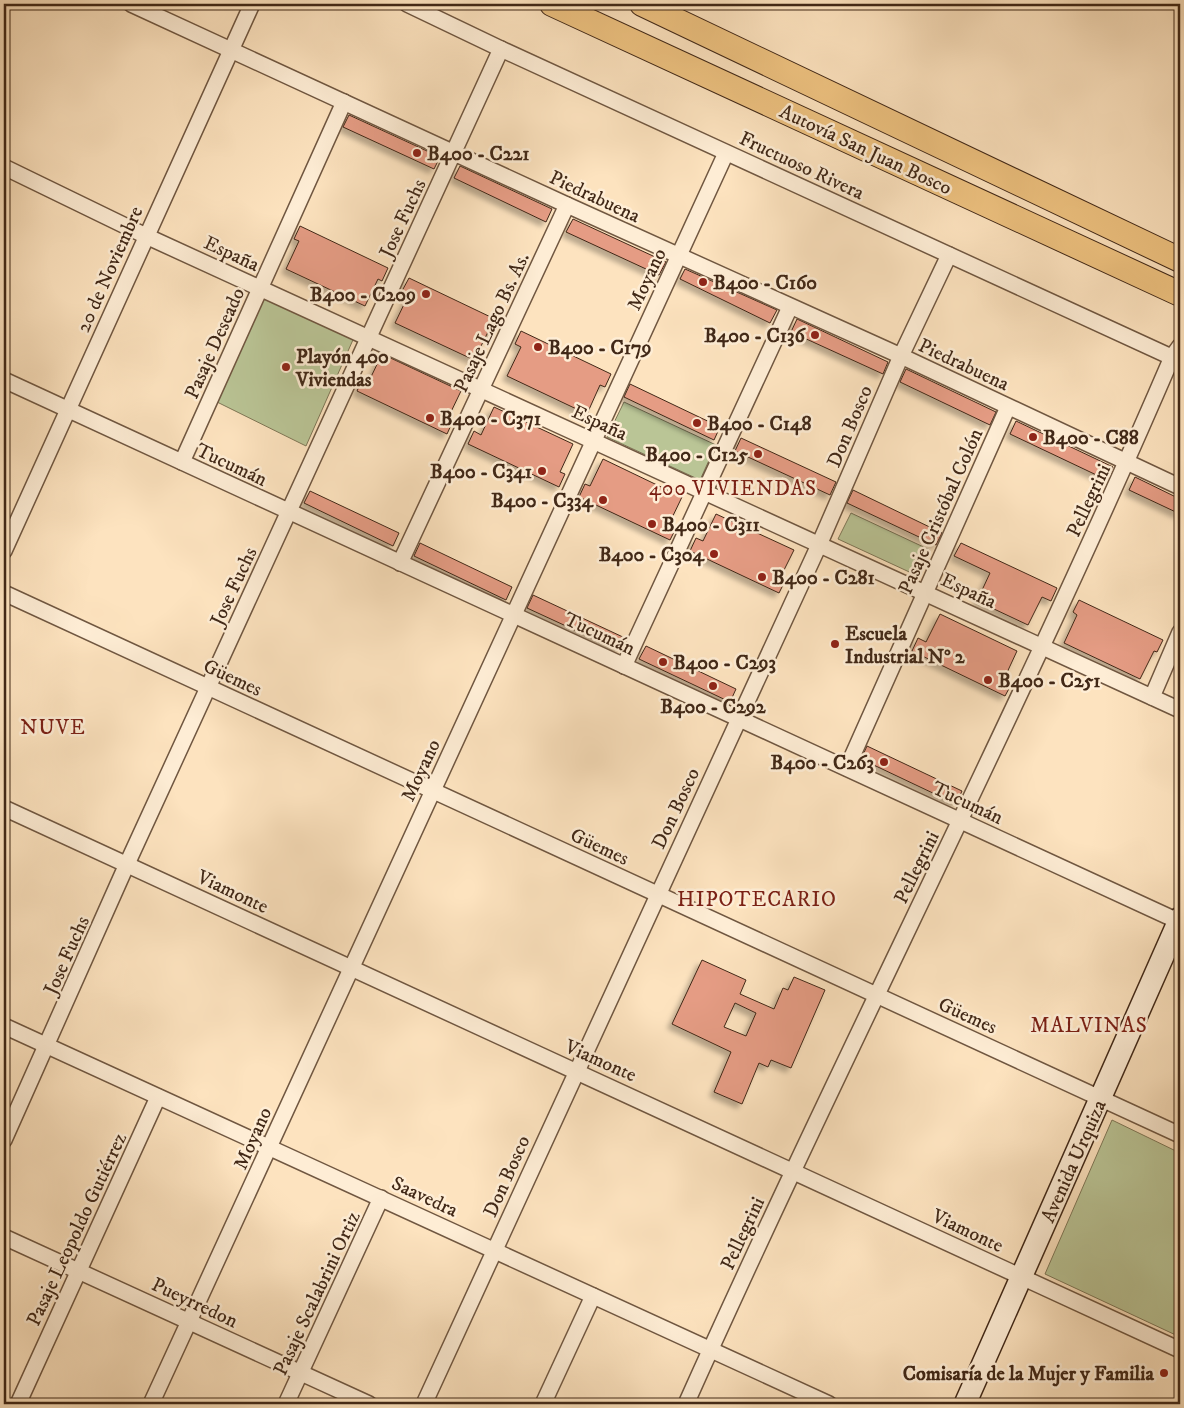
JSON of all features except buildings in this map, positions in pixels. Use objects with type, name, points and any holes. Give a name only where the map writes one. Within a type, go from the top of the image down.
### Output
[{"type":"main road","name":"Autovía San Juan Bosco","points":[[552,4],[1180,294]]},
{"type":"main road","name":"Autovía San Juan Bosco","points":[[642,4],[1180,260]]},
{"type":"street","name":"Piedrabuena","points":[[130,4],[790,307],[901,356],[1008,408],[1180,487]]},
{"type":"street","name":"20 de Noviembre","points":[[4,551],[252,4]]},
{"type":"street","name":"Fructuoso Rivera","points":[[407,4],[949,255],[1178,354]]},
{"type":"street","name":"Jose Fuchs","points":[[4,1140],[127,864],[501,49]]},
{"type":"street","name":"Pasaje Deseado","points":[[182,462],[344,102]]},
{"type":"street","name":"Moyano","points":[[151,1404],[270,1148],[350,967],[726,153]]},
{"type":"street","name":"España","points":[[4,167],[146,236],[1180,710]]},
{"type":"street","name":"Pasaje Lago Bs. As.","points":[[400,563],[567,205]]},
{"type":"street","name":"Don Bosco","points":[[424,1404],[575,1071],[819,545],[901,356],[949,255]]},
{"type":"street","points":[[624,666],[790,307]]},
{"type":"street","name":"Pellegrini","points":[[686,1404],[792,1171],[961,821],[1178,354]]},
{"type":"street","name":"Tucumán","points":[[4,380],[1180,920]]},
{"type":"street","name":"Pasaje Cristóbal Colón","points":[[847,768],[1008,408]]},
{"type":"street","name":"Güemes","points":[[4,594],[1180,1135]]},
{"type":"street","points":[[1152,697],[1180,632]]},
{"type":"street","name":"Viamonte","points":[[4,808],[1180,1350]]},
{"type":"street","name":"Avenida Urquiza","points":[[965,1404],[1180,920]]},
{"type":"street","name":"Saavedra","points":[[4,1026],[829,1404]]},
{"type":"street","name":"Pasaje Leopoldo Gutiérrez","points":[[18,1404],[158,1097]]},
{"type":"street","name":"Pasaje Scalabrini Ortiz","points":[[286,1404],[381,1198]]},
{"type":"street","name":"Pueyrredon","points":[[4,1236],[369,1404]]},
{"type":"street","points":[[543,1404],[593,1296]]},
{"type":"green space","name":"Playón 400 Viviendas","points":[[267,296],[356,333],[306,446],[215,401],[261,299]]},
{"type":"green space","points":[[624,402],[716,445],[700,480],[607,437]]},
{"type":"green space","points":[[851,513],[930,550],[918,576],[838,539]]},
{"type":"green space","points":[[1112,1120],[1180,1153],[1180,1337],[1045,1274]]},
{"type":"place","name":"B400 - C221","points":[[417,153]]},
{"type":"place","name":"B400 - C160","points":[[703,282]]},
{"type":"place","name":"B400 - C209","points":[[426,294]]},
{"type":"place","name":"B400 - C136","points":[[815,335]]},
{"type":"place","name":"B400 - C179","points":[[538,347]]},
{"type":"place","name":"Playón 400 Viviendas","points":[[286,367]]},
{"type":"place","name":"B400 - C371","points":[[430,418]]},
{"type":"place","name":"B400 - C148","points":[[697,423]]},
{"type":"place","name":"B400 - C88","points":[[1033,437]]},
{"type":"place","name":"B400 - C125","points":[[758,454]]},
{"type":"place","name":"B400 - C341","points":[[542,471]]},
{"type":"place","name":"B400 - C334","points":[[603,500]]},
{"type":"place","name":"B400 - C311","points":[[652,524]]},
{"type":"place","name":"B400 - C304","points":[[714,554]]},
{"type":"place","name":"B400 - C281","points":[[762,577]]},
{"type":"place","name":"Escuela Industrial N° 2","points":[[835,644]]},
{"type":"place","name":"B400 - C293","points":[[663,662]]},
{"type":"place","name":"B400 - C251","points":[[988,680]]},
{"type":"place","name":"B400 - C292","points":[[713,686]]},
{"type":"place","name":"B400 - C263","points":[[884,762]]},
{"type":"place","name":"Comisaría de la Mujer y Familia","points":[[1164,1373]]},
{"type":"district","name":"400 VIVIENDAS","points":[[733,488]]},
{"type":"district","name":"NUVE","points":[[53,727]]},
{"type":"district","name":"HIPOTECARIO","points":[[757,899]]},
{"type":"district","name":"MALVINAS","points":[[1089,1025]]}]
